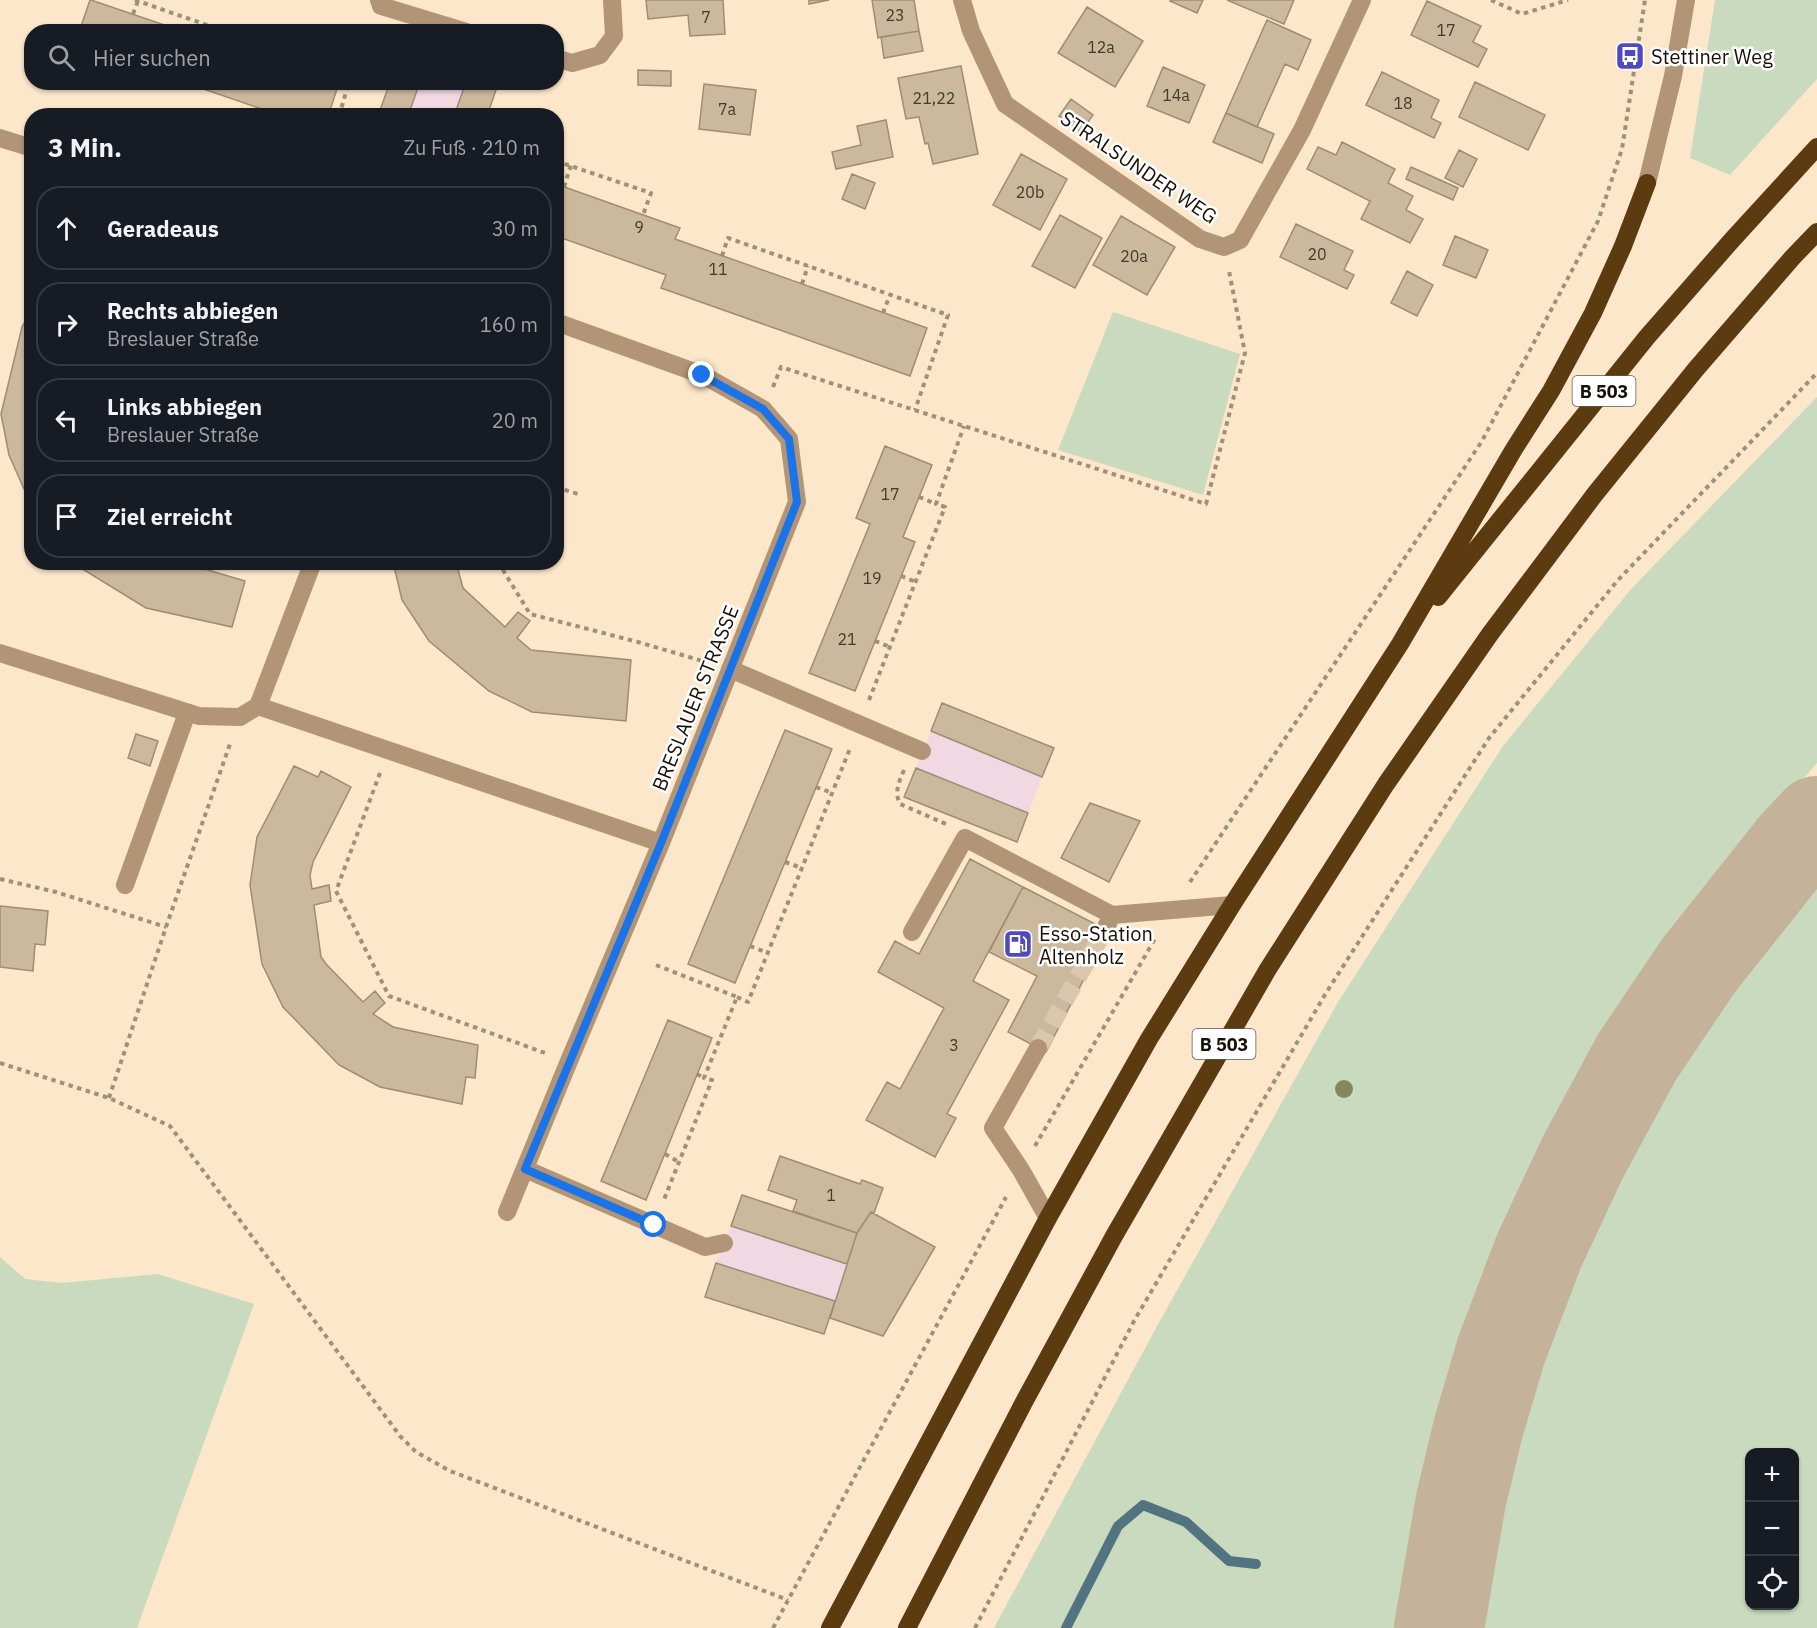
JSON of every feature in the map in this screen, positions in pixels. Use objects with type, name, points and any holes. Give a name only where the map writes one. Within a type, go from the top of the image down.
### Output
[{"type":"highway","name":"B 503","points":[[830,1628],[1048,1218],[1149,1040],[1232,905],[1400,644],[1647,337],[1817,147]]},
{"type":"highway","points":[[1400,644],[1514,449],[1551,391],[1593,313],[1623,246],[1647,183]]},
{"type":"highway","name":"B 503","points":[[908,1628],[1018,1413],[1120,1226],[1268,969],[1386,784],[1490,634],[1595,494],[1696,369],[1817,232]]},
{"type":"street","points":[[379,0],[381,6],[441,24]]},
{"type":"street","points":[[564,60],[572,63],[600,55],[614,36],[612,0]]},
{"type":"street","name":"STRALSUNDER WEG","points":[[962,0],[971,31],[1005,104],[1200,239],[1224,247],[1240,240],[1302,130],[1362,0]]},
{"type":"street","points":[[1647,183],[1673,76],[1686,0]]},
{"type":"street","points":[[0,138],[24,146]]},
{"type":"street","name":"BRESLAUER STRASSE","points":[[507,1212],[661,843],[797,502],[789,439],[763,409],[702,375],[564,325]]},
{"type":"street","points":[[0,653],[187,713],[200,716],[240,717],[258,706],[310,570]]},
{"type":"street","points":[[730,669],[917,749]]},
{"type":"street","points":[[258,706],[661,843]]},
{"type":"street","points":[[125,885],[187,713]]},
{"type":"street","points":[[912,932],[964,838],[1108,922],[1172,909],[1232,905]]},
{"type":"street","points":[[1038,1048],[993,1128],[1048,1218]]},
{"type":"street","points":[[525,1169],[705,1247],[724,1243]]},
{"type":"path","points":[[133,14],[136,0],[206,24]]},
{"type":"path","points":[[1491,0],[1522,14],[1568,0]]},
{"type":"path","points":[[773,1628],[1020,1170],[1172,909],[1482,441],[1598,221],[1622,149],[1644,0]]},
{"type":"path","points":[[341,108],[347,90]]},
{"type":"path","points":[[564,163],[651,193],[643,215]]},
{"type":"path","points":[[564,186],[571,165]]},
{"type":"path","points":[[722,256],[728,238],[948,315],[915,410]]},
{"type":"path","points":[[763,409],[781,367],[1206,504],[1245,353],[1224,247]]},
{"type":"path","points":[[802,284],[808,266]]},
{"type":"path","points":[[883,313],[890,295]]},
{"type":"path","points":[[975,1628],[1134,1321],[1326,993],[1489,738],[1618,580],[1817,372]]},
{"type":"path","points":[[936,504],[964,426]]},
{"type":"path","points":[[564,490],[578,494]]},
{"type":"path","points":[[656,965],[748,1002],[945,507],[919,497]]},
{"type":"path","points":[[503,570],[530,614],[730,669]]},
{"type":"path","points":[[902,576],[916,582]]},
{"type":"path","points":[[875,641],[890,647]]},
{"type":"path","points":[[109,1098],[240,717]]},
{"type":"path","points":[[917,749],[898,787],[897,798],[900,804],[944,823],[964,838]]},
{"type":"path","points":[[388,751],[336,891],[389,996],[569,1061]]},
{"type":"path","points":[[816,787],[832,793]]},
{"type":"path","points":[[785,862],[801,868]]},
{"type":"path","points":[[0,879],[56,892],[166,927]]},
{"type":"path","points":[[750,946],[768,953]]},
{"type":"path","points":[[704,1078],[737,997]]},
{"type":"path","points":[[0,1063],[109,1098],[170,1126],[400,1436],[416,1452],[450,1471],[788,1600]]},
{"type":"path","points":[[654,1225],[712,1080],[697,1074]]},
{"type":"path","points":[[665,1154],[679,1162]]},
{"type":"shaded area","points":[[417,90],[463,90],[457,108],[411,108]]},
{"type":"shaded area","points":[[931,731],[1042,777],[1028,813],[916,768]]},
{"type":"shaded area","points":[[731,1226],[847,1264],[835,1301],[716,1263]]},
{"type":"green space","points":[[1715,0],[1817,0],[1817,79],[1730,175],[1690,158]]},
{"type":"green space","points":[[1113,312],[1240,354],[1203,495],[1058,450]]},
{"type":"green space","points":[[1817,397],[1817,763],[1670,931],[1575,1089],[1478,1290],[1420,1515],[1400,1628],[994,1628],[1156,1328],[1338,1002],[1503,746],[1632,588]]},
{"type":"green space","points":[[1817,873],[1817,1628],[1480,1628],[1484,1577],[1537,1375],[1587,1242],[1641,1132],[1706,1019],[1796,895]]},
{"type":"green space","points":[[0,1257],[25,1279],[62,1283],[158,1274],[254,1304],[137,1628],[0,1628]]},
{"type":"building","points":[[91,0],[162,24],[82,24]]},
{"type":"building","points":[[646,0],[723,0],[725,34],[690,36],[688,15],[648,19]]},
{"type":"building","points":[[809,0],[829,0],[809,4]]},
{"type":"building","points":[[872,0],[914,0],[919,31],[878,38]]},
{"type":"building","points":[[1171,0],[1203,0],[1197,13]]},
{"type":"building","points":[[1227,0],[1294,0],[1284,24]]},
{"type":"building","points":[[1427,1],[1481,26],[1473,42],[1487,49],[1478,67],[1411,35]]},
{"type":"building","points":[[1087,7],[1143,41],[1115,87],[1058,53]]},
{"type":"building","points":[[1267,20],[1311,40],[1298,70],[1285,64],[1257,127],[1226,113]]},
{"type":"building","points":[[919,31],[923,51],[884,58],[881,37]]},
{"type":"building","points":[[961,66],[978,154],[933,164],[928,143],[925,144],[919,117],[906,119],[898,78]]},
{"type":"building","points":[[1163,67],[1205,85],[1189,123],[1147,106]]},
{"type":"building","points":[[638,70],[671,71],[671,86],[638,85]]},
{"type":"building","points":[[1382,72],[1439,100],[1431,118],[1441,123],[1434,138],[1366,105]]},
{"type":"building","points":[[1475,82],[1545,115],[1528,150],[1459,117]]},
{"type":"building","points":[[704,84],[756,90],[750,135],[699,129]]},
{"type":"building","points":[[206,90],[337,90],[331,108],[259,108]]},
{"type":"building","points":[[387,90],[417,90],[411,108],[381,108]]},
{"type":"building","points":[[463,90],[496,90],[490,108],[457,108]]},
{"type":"building","points":[[1071,99],[1093,115],[1081,132],[1059,116]]},
{"type":"building","points":[[1226,113],[1274,134],[1262,163],[1213,142]]},
{"type":"building","points":[[886,120],[893,157],[836,169],[832,152],[861,145],[857,126]]},
{"type":"building","points":[[1342,142],[1395,169],[1388,183],[1413,196],[1406,210],[1423,219],[1410,243],[1361,219],[1370,201],[1307,169],[1318,147],[1336,155]]},
{"type":"building","points":[[1459,150],[1477,159],[1463,187],[1445,178]]},
{"type":"building","points":[[1021,154],[1067,179],[1040,230],[993,205]]},
{"type":"building","points":[[1411,167],[1458,188],[1453,200],[1406,179]]},
{"type":"building","points":[[852,174],[875,183],[865,209],[842,199]]},
{"type":"building","points":[[564,187],[680,228],[675,239],[927,328],[910,376],[661,288],[666,275],[564,239]]},
{"type":"building","points":[[1060,215],[1102,238],[1075,288],[1032,266]]},
{"type":"building","points":[[1121,216],[1175,247],[1147,295],[1093,265]]},
{"type":"building","points":[[1296,224],[1353,251],[1344,270],[1354,275],[1347,289],[1280,257]]},
{"type":"building","points":[[1455,236],[1488,250],[1476,278],[1443,265]]},
{"type":"building","points":[[1407,271],[1433,285],[1417,316],[1391,303]]},
{"type":"building","points":[[24,323],[24,489],[9,455],[1,414]]},
{"type":"building","points":[[885,446],[932,465],[903,537],[915,542],[855,691],[809,673],[870,524],[856,518]]},
{"type":"building","points":[[84,570],[208,570],[245,581],[232,627],[146,608]]},
{"type":"building","points":[[395,570],[458,570],[463,588],[505,627],[518,612],[530,621],[517,638],[531,650],[631,660],[626,721],[532,712],[489,691],[429,641],[402,600]]},
{"type":"building","points":[[942,703],[1054,748],[1042,777],[931,731]]},
{"type":"building","points":[[785,730],[832,749],[735,983],[688,964]]},
{"type":"building","points":[[136,734],[158,741],[150,766],[128,758]]},
{"type":"building","points":[[294,766],[318,777],[321,771],[351,787],[313,862],[310,875],[312,889],[329,885],[331,901],[314,905],[321,957],[363,1002],[375,991],[385,1003],[373,1014],[393,1027],[478,1045],[475,1078],[466,1077],[462,1104],[380,1087],[339,1065],[283,1007],[262,964],[250,885],[257,837]]},
{"type":"building","points":[[916,768],[1028,813],[1017,842],[904,797]]},
{"type":"building","points":[[1090,803],[1140,821],[1109,882],[1061,858]]},
{"type":"building","points":[[970,859],[1023,887],[973,981],[1009,1000],[947,1114],[956,1118],[935,1157],[866,1120],[887,1082],[900,1089],[944,1008],[878,972],[895,941],[919,954]]},
{"type":"building","points":[[1023,887],[1109,931],[1046,1052],[1008,1032],[1037,976],[989,952]]},
{"type":"building","points":[[0,906],[48,911],[45,945],[35,944],[33,971],[0,967]]},
{"type":"building","points":[[668,1020],[712,1038],[646,1200],[601,1181]]},
{"type":"building","points":[[780,1156],[860,1184],[862,1180],[883,1188],[874,1213],[871,1212],[857,1233],[793,1211],[797,1200],[768,1190]]},
{"type":"building","points":[[742,1195],[857,1233],[847,1264],[731,1226]]},
{"type":"building","points":[[871,1212],[935,1247],[883,1336],[830,1318],[857,1233]]},
{"type":"building","points":[[716,1263],[835,1301],[824,1334],[705,1297]]},
{"type":"waterway","points":[[1066,1628],[1118,1526],[1143,1505],[1186,1522],[1229,1561],[1256,1564]]},
{"type":"taxiway","points":[[1439,1628],[1461,1500],[1478,1429],[1501,1351],[1539,1251],[1583,1157],[1637,1057],[1699,965],[1796,843],[1817,821]]},
{"type":"tunnel","points":[[1038,1048],[1105,929]]},
{"type":"place","name":"Stettiner Weg","points":[[1630,56]]},
{"type":"place","name":"Esso-Station Altenholz","points":[[1018,944]]},
{"type":"route","points":[[654,1225],[525,1169],[661,843],[797,502],[789,439],[763,409],[702,375]]}]
